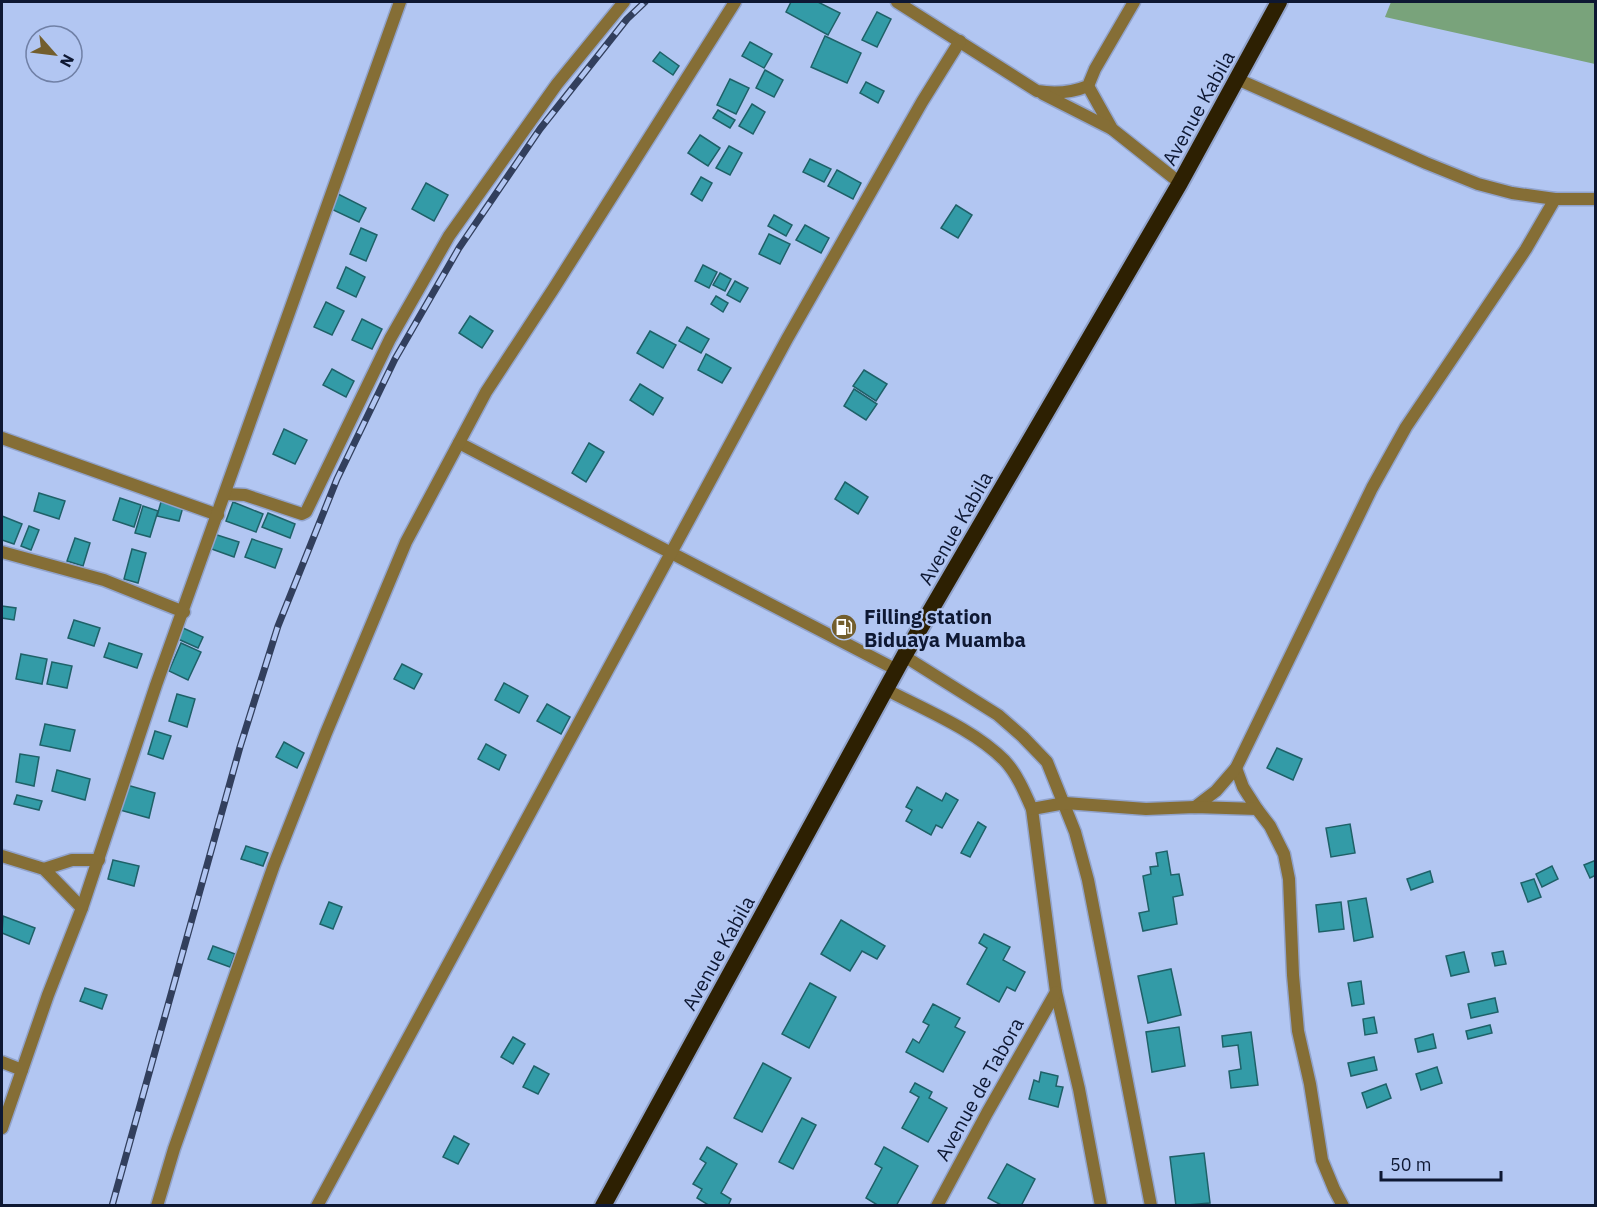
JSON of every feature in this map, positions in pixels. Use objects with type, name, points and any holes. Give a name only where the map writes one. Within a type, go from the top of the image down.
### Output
[{"type":"highway","name":"Avenue Kabila","points":[[603,1206],[900,663],[1180,183],[1279,2]]},
{"type":"street","points":[[2,1128],[99,860],[156,685],[184,612],[400,2]]},
{"type":"street","points":[[226,494],[245,495],[302,514],[306,512],[390,339],[449,236],[556,84],[624,2]]},
{"type":"street","points":[[157,1206],[174,1149],[254,920],[326,733],[406,542],[486,392],[735,2]]},
{"type":"street","points":[[897,2],[1037,91],[1112,129],[1180,183]]},
{"type":"street","points":[[1088,86],[1095,69],[1134,2]]},
{"type":"street","points":[[317,1206],[793,329],[922,102],[960,41]]},
{"type":"street","points":[[1237,79],[1451,174],[1512,193],[1555,199],[1596,199]]},
{"type":"street","points":[[1037,91],[1067,92],[1088,86]]},
{"type":"street","points":[[1088,86],[1112,129]]},
{"type":"street","points":[[1195,807],[1216,791],[1236,768],[1372,488],[1406,427],[1526,249],[1555,199]]},
{"type":"street","points":[[2,438],[218,515]]},
{"type":"street","points":[[459,442],[671,554],[900,663],[998,715],[1047,762],[1065,803],[1088,880],[1150,1206]]},
{"type":"street","points":[[2,552],[104,580],[184,612]]},
{"type":"street","points":[[887,690],[983,742],[1005,762],[1024,791],[1032,809],[1056,992],[1079,1089],[1101,1206]]},
{"type":"street","points":[[1236,768],[1243,787],[1270,826],[1284,854],[1289,879],[1298,1031],[1310,1084],[1322,1160],[1343,1206]]},
{"type":"street","points":[[1032,809],[1065,803],[1105,808],[1257,809]]},
{"type":"street","points":[[2,856],[44,869],[82,908]]},
{"type":"street","points":[[44,869],[72,860],[99,860]]},
{"type":"street","name":"Avenue de Tabora","points":[[937,1206],[1056,992]]},
{"type":"street","points":[[2,1062],[22,1070]]},
{"type":"green space","points":[[1391,2],[1595,2],[1595,64],[1385,17]]},
{"type":"building","points":[[791,2],[818,2],[840,13],[828,35],[786,12]]},
{"type":"building","points":[[877,12],[891,19],[877,47],[862,40]]},
{"type":"building","points":[[825,36],[861,53],[847,83],[811,67]]},
{"type":"building","points":[[750,42],[772,54],[764,68],[742,56]]},
{"type":"building","points":[[660,52],[679,66],[673,75],[653,61]]},
{"type":"building","points":[[765,70],[783,80],[774,97],[756,88]]},
{"type":"building","points":[[730,79],[749,88],[736,114],[717,105]]},
{"type":"building","points":[[866,82],[884,91],[878,103],[860,93]]},
{"type":"building","points":[[752,104],[765,112],[753,134],[739,126]]},
{"type":"building","points":[[718,110],[735,120],[730,128],[713,118]]},
{"type":"building","points":[[700,135],[720,148],[708,166],[688,153]]},
{"type":"building","points":[[729,146],[742,153],[730,175],[716,168]]},
{"type":"building","points":[[810,159],[831,169],[824,182],[803,172]]},
{"type":"building","points":[[837,170],[861,183],[853,199],[828,186]]},
{"type":"building","points":[[701,177],[712,183],[702,201],[691,194]]},
{"type":"building","points":[[426,183],[448,195],[434,221],[412,209]]},
{"type":"building","points":[[336,193],[366,208],[359,222],[329,208]]},
{"type":"building","points":[[956,205],[972,215],[958,238],[941,228]]},
{"type":"building","points":[[774,215],[792,225],[786,236],[768,226]]},
{"type":"building","points":[[805,225],[829,238],[821,253],[796,240]]},
{"type":"building","points":[[361,228],[377,235],[366,261],[350,254]]},
{"type":"building","points":[[769,234],[790,244],[780,264],[759,254]]},
{"type":"building","points":[[703,265],[717,272],[709,288],[695,281]]},
{"type":"building","points":[[346,267],[365,277],[356,297],[337,288]]},
{"type":"building","points":[[720,273],[731,279],[725,291],[713,285]]},
{"type":"building","points":[[735,281],[748,288],[740,302],[727,295]]},
{"type":"building","points":[[716,296],[728,303],[723,312],[711,304]]},
{"type":"building","points":[[326,302],[344,311],[332,335],[314,327]]},
{"type":"building","points":[[470,316],[493,331],[482,348],[459,333]]},
{"type":"building","points":[[362,319],[382,329],[372,349],[352,340]]},
{"type":"building","points":[[687,327],[709,339],[701,353],[679,341]]},
{"type":"building","points":[[650,331],[676,345],[663,368],[637,353]]},
{"type":"building","points":[[706,354],[731,368],[722,383],[698,370]]},
{"type":"building","points":[[332,369],[354,381],[346,397],[323,385]]},
{"type":"building","points":[[864,370],[887,384],[876,401],[853,386]]},
{"type":"building","points":[[640,384],[663,398],[653,415],[630,400]]},
{"type":"building","points":[[854,389],[877,404],[866,420],[844,406]]},
{"type":"building","points":[[284,429],[307,440],[295,464],[273,454]]},
{"type":"building","points":[[589,443],[604,452],[586,482],[572,473]]},
{"type":"building","points":[[845,482],[868,497],[858,514],[835,499]]},
{"type":"building","points":[[39,493],[65,501],[59,519],[34,511]]},
{"type":"building","points":[[120,498],[141,505],[134,527],[113,520]]},
{"type":"building","points":[[161,502],[183,507],[179,521],[157,516]]},
{"type":"building","points":[[233,502],[263,514],[256,532],[226,521]]},
{"type":"building","points":[[143,506],[158,511],[150,537],[135,533]]},
{"type":"building","points":[[268,513],[295,524],[290,538],[262,527]]},
{"type":"building","points":[[2,516],[22,524],[14,544],[2,540]]},
{"type":"building","points":[[29,526],[39,530],[31,550],[21,546]]},
{"type":"building","points":[[214,534],[239,542],[234,557],[209,548]]},
{"type":"building","points":[[75,538],[90,543],[83,566],[67,561]]},
{"type":"building","points":[[252,539],[282,549],[275,568],[245,557]]},
{"type":"building","points":[[132,549],[146,553],[138,583],[124,579]]},
{"type":"building","points":[[2,606],[16,608],[14,620],[2,618]]},
{"type":"building","points":[[74,620],[100,628],[94,646],[68,638]]},
{"type":"building","points":[[183,628],[203,637],[198,648],[178,639]]},
{"type":"building","points":[[109,643],[142,654],[137,668],[104,657]]},
{"type":"building","points":[[181,643],[201,652],[188,680],[169,671]]},
{"type":"building","points":[[21,654],[47,659],[42,684],[16,679]]},
{"type":"building","points":[[52,662],[72,666],[67,688],[47,684]]},
{"type":"building","points":[[402,664],[422,674],[414,689],[394,679]]},
{"type":"building","points":[[504,683],[528,696],[519,713],[495,700]]},
{"type":"building","points":[[177,694],[195,699],[187,727],[169,721]]},
{"type":"building","points":[[547,704],[570,717],[561,734],[537,721]]},
{"type":"building","points":[[45,724],[75,730],[70,751],[40,745]]},
{"type":"building","points":[[155,731],[171,736],[163,759],[148,754]]},
{"type":"building","points":[[284,742],[304,753],[297,768],[276,757]]},
{"type":"building","points":[[486,744],[506,755],[499,770],[478,759]]},
{"type":"building","points":[[1277,748],[1302,759],[1293,780],[1267,768]]},
{"type":"building","points":[[20,754],[39,757],[34,786],[16,782]]},
{"type":"building","points":[[57,770],[90,779],[85,800],[52,791]]},
{"type":"building","points":[[127,785],[155,793],[149,818],[120,810]]},
{"type":"building","points":[[917,787],[942,801],[946,793],[958,800],[942,828],[936,825],[931,835],[906,821],[912,810],[906,807]]},
{"type":"building","points":[[17,795],[42,801],[39,810],[14,804]]},
{"type":"building","points":[[978,822],[986,827],[970,857],[961,853]]},
{"type":"building","points":[[1350,824],[1355,853],[1331,857],[1326,828]]},
{"type":"building","points":[[246,846],[268,853],[263,866],[241,859]]},
{"type":"building","points":[[1167,851],[1171,875],[1179,874],[1183,895],[1173,897],[1177,924],[1143,931],[1139,913],[1149,911],[1143,876],[1151,874],[1150,867],[1158,866],[1156,853]]},
{"type":"building","points":[[113,860],[139,866],[134,886],[108,879]]},
{"type":"building","points":[[1596,860],[1596,875],[1590,878],[1584,865]]},
{"type":"building","points":[[1552,866],[1558,879],[1542,887],[1536,874]]},
{"type":"building","points":[[1430,871],[1433,882],[1411,890],[1407,879]]},
{"type":"building","points":[[1534,879],[1541,897],[1528,902],[1521,883]]},
{"type":"building","points":[[1366,898],[1373,937],[1354,941],[1348,901]]},
{"type":"building","points":[[329,902],[342,907],[333,929],[320,924]]},
{"type":"building","points":[[1341,902],[1344,929],[1319,932],[1316,905]]},
{"type":"building","points":[[3,916],[35,928],[29,944],[2,933]]},
{"type":"building","points":[[841,920],[885,946],[877,959],[862,951],[850,971],[821,954]]},
{"type":"building","points":[[984,934],[1010,947],[1003,960],[1025,972],[1015,991],[1007,987],[999,1002],[967,984],[987,948],[979,943]]},
{"type":"building","points":[[213,946],[235,954],[230,967],[208,959]]},
{"type":"building","points":[[1503,951],[1506,964],[1495,966],[1492,953]]},
{"type":"building","points":[[1464,952],[1469,972],[1451,976],[1446,956]]},
{"type":"building","points":[[1171,969],[1181,1015],[1148,1023],[1138,976]]},
{"type":"building","points":[[1361,981],[1364,1004],[1352,1006],[1348,983]]},
{"type":"building","points":[[810,983],[836,997],[809,1048],[782,1034]]},
{"type":"building","points":[[85,988],[107,995],[102,1009],[80,1001]]},
{"type":"building","points":[[1495,998],[1498,1012],[1471,1018],[1468,1004]]},
{"type":"building","points":[[933,1004],[960,1018],[955,1027],[965,1032],[943,1072],[906,1052],[913,1039],[919,1043],[929,1025],[923,1022]]},
{"type":"building","points":[[1374,1017],[1377,1033],[1365,1035],[1363,1019]]},
{"type":"building","points":[[1490,1025],[1492,1033],[1468,1039],[1466,1031]]},
{"type":"building","points":[[1179,1027],[1185,1066],[1152,1072],[1146,1032]]},
{"type":"building","points":[[1251,1032],[1258,1085],[1231,1088],[1229,1071],[1241,1069],[1238,1045],[1223,1047],[1222,1036]]},
{"type":"building","points":[[1433,1034],[1436,1048],[1418,1052],[1415,1039]]},
{"type":"building","points":[[513,1037],[525,1044],[513,1064],[501,1057]]},
{"type":"building","points":[[1374,1057],[1377,1070],[1351,1076],[1348,1063]]},
{"type":"building","points":[[763,1063],[791,1078],[762,1132],[734,1118]]},
{"type":"building","points":[[534,1066],[549,1074],[538,1094],[523,1087]]},
{"type":"building","points":[[1437,1067],[1442,1083],[1421,1090],[1416,1074]]},
{"type":"building","points":[[1041,1072],[1058,1076],[1056,1086],[1063,1087],[1058,1107],[1029,1099],[1034,1080],[1039,1082]]},
{"type":"building","points":[[915,1083],[932,1092],[929,1098],[947,1108],[928,1142],[902,1128],[919,1097],[910,1092]]},
{"type":"building","points":[[1386,1084],[1391,1098],[1367,1108],[1362,1093]]},
{"type":"building","points":[[802,1118],[816,1125],[793,1169],[779,1162]]},
{"type":"building","points":[[454,1136],[469,1144],[458,1164],[443,1157]]},
{"type":"building","points":[[707,1147],[737,1164],[721,1193],[731,1199],[728,1206],[710,1206],[697,1198],[702,1189],[693,1184],[706,1163],[700,1159]]},
{"type":"building","points":[[884,1147],[918,1166],[896,1206],[879,1206],[866,1198],[882,1168],[875,1164]]},
{"type":"building","points":[[1204,1153],[1210,1203],[1176,1206],[1170,1157]]},
{"type":"building","points":[[1007,1164],[1035,1179],[1021,1206],[1003,1206],[988,1198]]},
{"type":"railway","points":[[112,1206],[240,747],[278,626],[337,479],[395,359],[459,248],[540,129],[627,19],[645,2]]},
{"type":"place","name":"Filling station Biduaya Muamba","points":[[844,627]]}]
